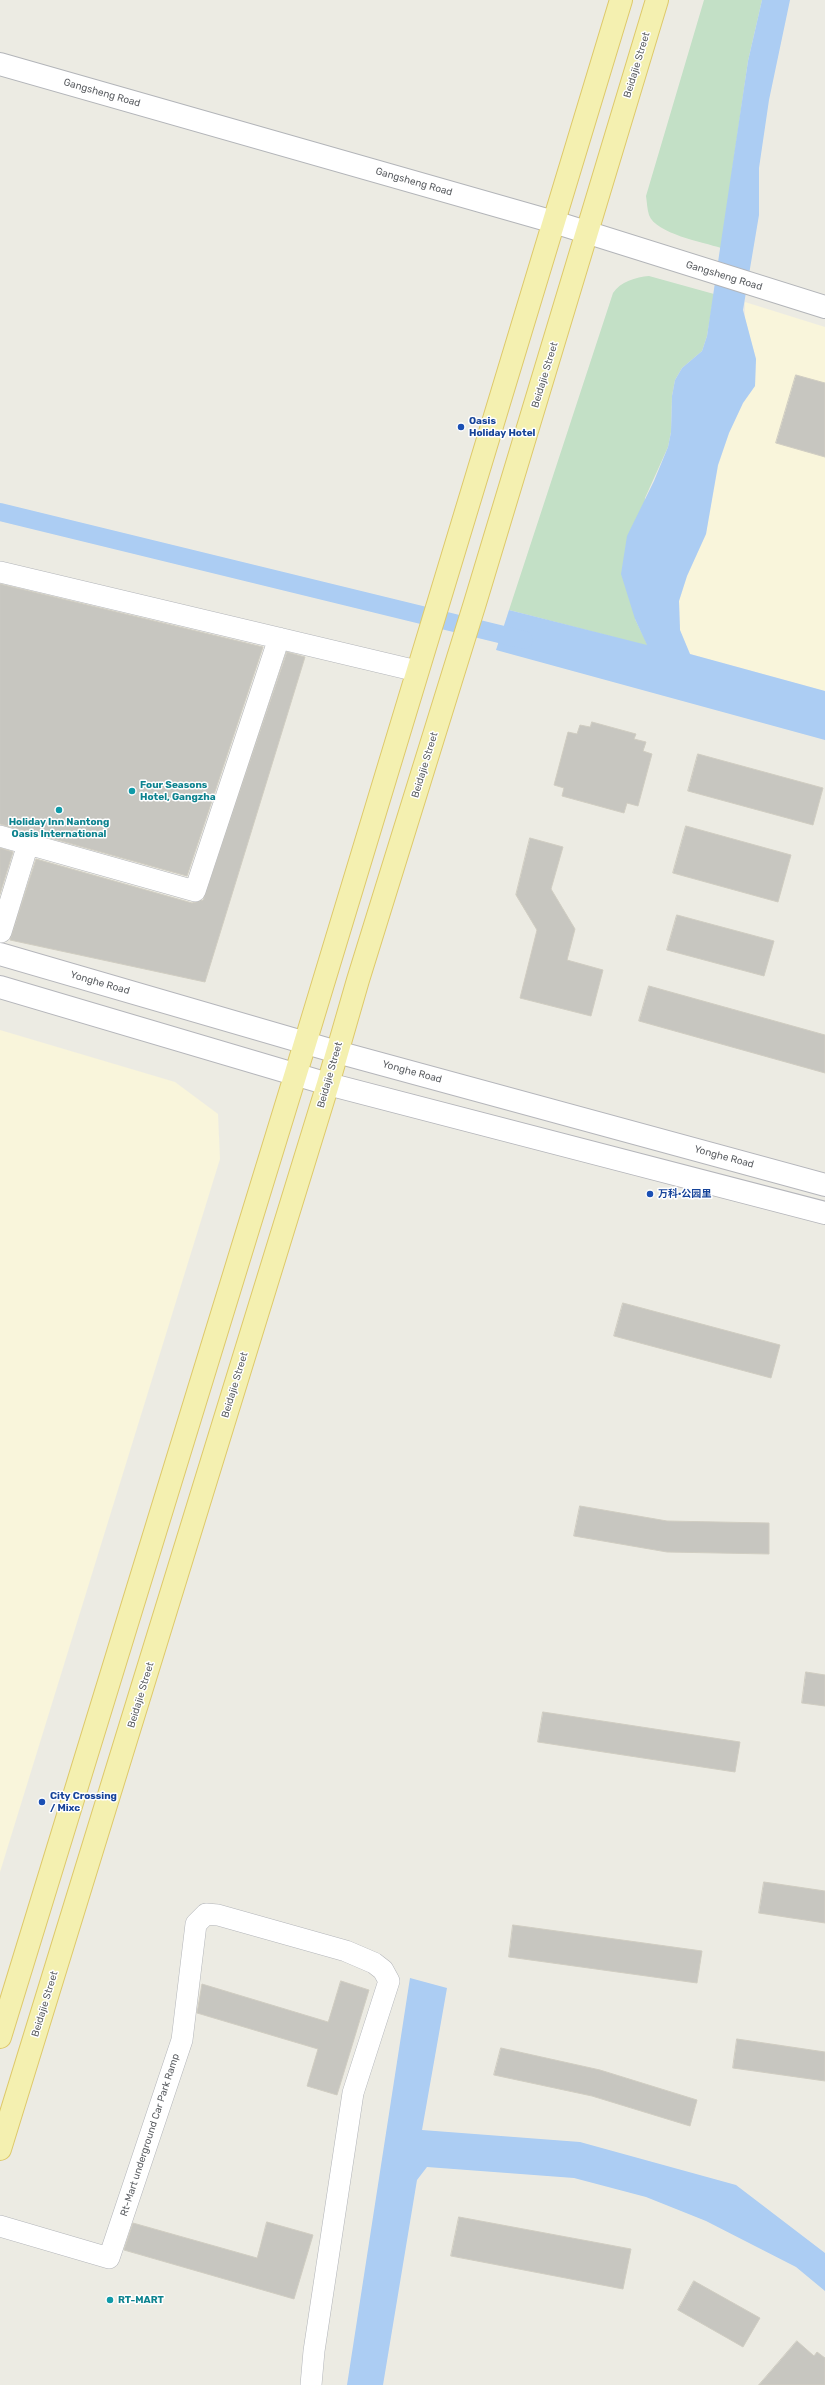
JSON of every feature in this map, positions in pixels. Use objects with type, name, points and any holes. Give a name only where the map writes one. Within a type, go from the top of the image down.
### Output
[{"type":"main road","points":[[0,2037],[296,1073],[621,0]]},
{"type":"main road","name":"Beidajie Street","points":[[0,2149],[328,1084],[657,0]]},
{"type":"main road","name":"Gangsheng Road","points":[[0,64],[554,222],[825,307]]},
{"type":"main road","name":"Yonghe Road","points":[[0,954],[337,1052],[825,1185]]},
{"type":"main road","points":[[0,987],[296,1073],[328,1084],[825,1213]]},
{"type":"street","points":[[0,572],[417,671]]},
{"type":"street","points":[[0,836],[195,891],[279,638]]},
{"type":"street","points":[[0,851],[28,844]]},
{"type":"street","points":[[1,932],[28,844]]},
{"type":"street","name":"Rt-Mart underground Car Park Ramp","points":[[0,2226],[109,2258],[182,2040],[196,1924],[206,1914],[218,1915],[331,1947],[374,1963],[383,1970],[389,1981],[353,2093],[314,2351],[311,2385]]},
{"type":"shaded area","points":[[745,302],[825,327],[825,691],[690,654],[680,630],[679,601],[687,576],[706,534],[718,466],[729,433],[743,403],[755,386],[756,359],[745,318]]},
{"type":"shaded area","points":[[0,1030],[175,1082],[218,1114],[220,1159],[0,1872]]},
{"type":"green space","points":[[704,0],[762,0],[748,61],[721,248],[670,232],[653,222],[647,208],[646,196]]},
{"type":"green space","points":[[649,276],[714,294],[707,336],[702,351],[682,368],[675,380],[672,396],[671,432],[668,447],[645,498],[635,619],[648,646],[509,610],[613,293],[624,283]]},
{"type":"water","points":[[762,0],[790,0],[769,100],[759,168],[759,215],[743,310],[756,359],[755,386],[743,403],[729,433],[718,465],[706,534],[687,576],[679,601],[680,630],[690,654],[825,691],[825,740],[496,650],[509,610],[647,645],[635,619],[621,574],[627,536],[654,481],[668,447],[671,432],[672,396],[675,380],[682,368],[702,351],[707,336],[748,61]]},
{"type":"water","points":[[410,1978],[447,1988],[422,2130],[580,2142],[736,2185],[825,2253],[825,2291],[796,2267],[706,2221],[646,2197],[574,2178],[427,2167],[417,2180],[383,2385],[347,2385]]},
{"type":"building","points":[[796,375],[825,383],[825,457],[776,443]]},
{"type":"building","points":[[0,584],[263,647],[187,876],[0,824]]},
{"type":"building","points":[[287,652],[305,657],[205,982],[10,940],[36,859],[192,903],[203,900]]},
{"type":"building","points":[[592,722],[636,734],[634,739],[646,742],[643,751],[652,754],[638,806],[627,803],[624,813],[562,796],[564,788],[554,785],[568,732],[577,734],[580,725],[590,727]]},
{"type":"building","points":[[698,754],[823,788],[813,825],[688,791]]},
{"type":"building","points":[[686,826],[791,855],[778,902],[673,873]]},
{"type":"building","points":[[530,838],[563,847],[551,889],[575,929],[567,960],[603,970],[591,1016],[520,998],[537,930],[516,895]]},
{"type":"building","points":[[0,848],[13,852],[0,894]]},
{"type":"building","points":[[677,915],[774,941],[764,976],[667,950]]},
{"type":"building","points":[[649,986],[825,1035],[825,1073],[639,1021]]},
{"type":"building","points":[[623,1303],[780,1345],[771,1378],[614,1336]]},
{"type":"building","points":[[580,1506],[667,1521],[769,1523],[769,1554],[667,1552],[574,1536]]},
{"type":"building","points":[[806,1672],[825,1675],[825,1706],[802,1703]]},
{"type":"building","points":[[543,1712],[740,1742],[735,1772],[538,1742]]},
{"type":"building","points":[[764,1882],[825,1891],[825,1923],[759,1913]]},
{"type":"building","points":[[513,1925],[702,1951],[697,1983],[509,1957]]},
{"type":"building","points":[[341,1981],[369,1990],[337,2095],[307,2086],[318,2049],[197,2013],[202,1984],[328,2022]]},
{"type":"building","points":[[737,2039],[825,2052],[825,2081],[733,2068]]},
{"type":"building","points":[[501,2048],[600,2070],[697,2100],[690,2126],[592,2096],[494,2075]]},
{"type":"building","points":[[459,2217],[631,2249],[623,2289],[451,2256]]},
{"type":"building","points":[[267,2222],[313,2235],[294,2299],[124,2250],[133,2223],[257,2258]]},
{"type":"building","points":[[694,2281],[760,2318],[743,2347],[678,2310]]},
{"type":"building","points":[[797,2341],[814,2356],[817,2352],[825,2358],[825,2385],[759,2385]]},
{"type":"waterway","points":[[0,512],[524,640]]},
{"type":"place","name":"Oasis Holiday Hotel","points":[[461,427]]},
{"type":"place","name":"Four Seasons Hotel, Gangzha","points":[[132,791]]},
{"type":"place","name":"Holiday Inn Nantong Oasis International","points":[[59,810]]},
{"type":"place","name":"万科·公园里","points":[[650,1194]]},
{"type":"place","name":"City Crossing / Mixc","points":[[42,1802]]},
{"type":"place","name":"RT-MART","points":[[110,2300]]}]
